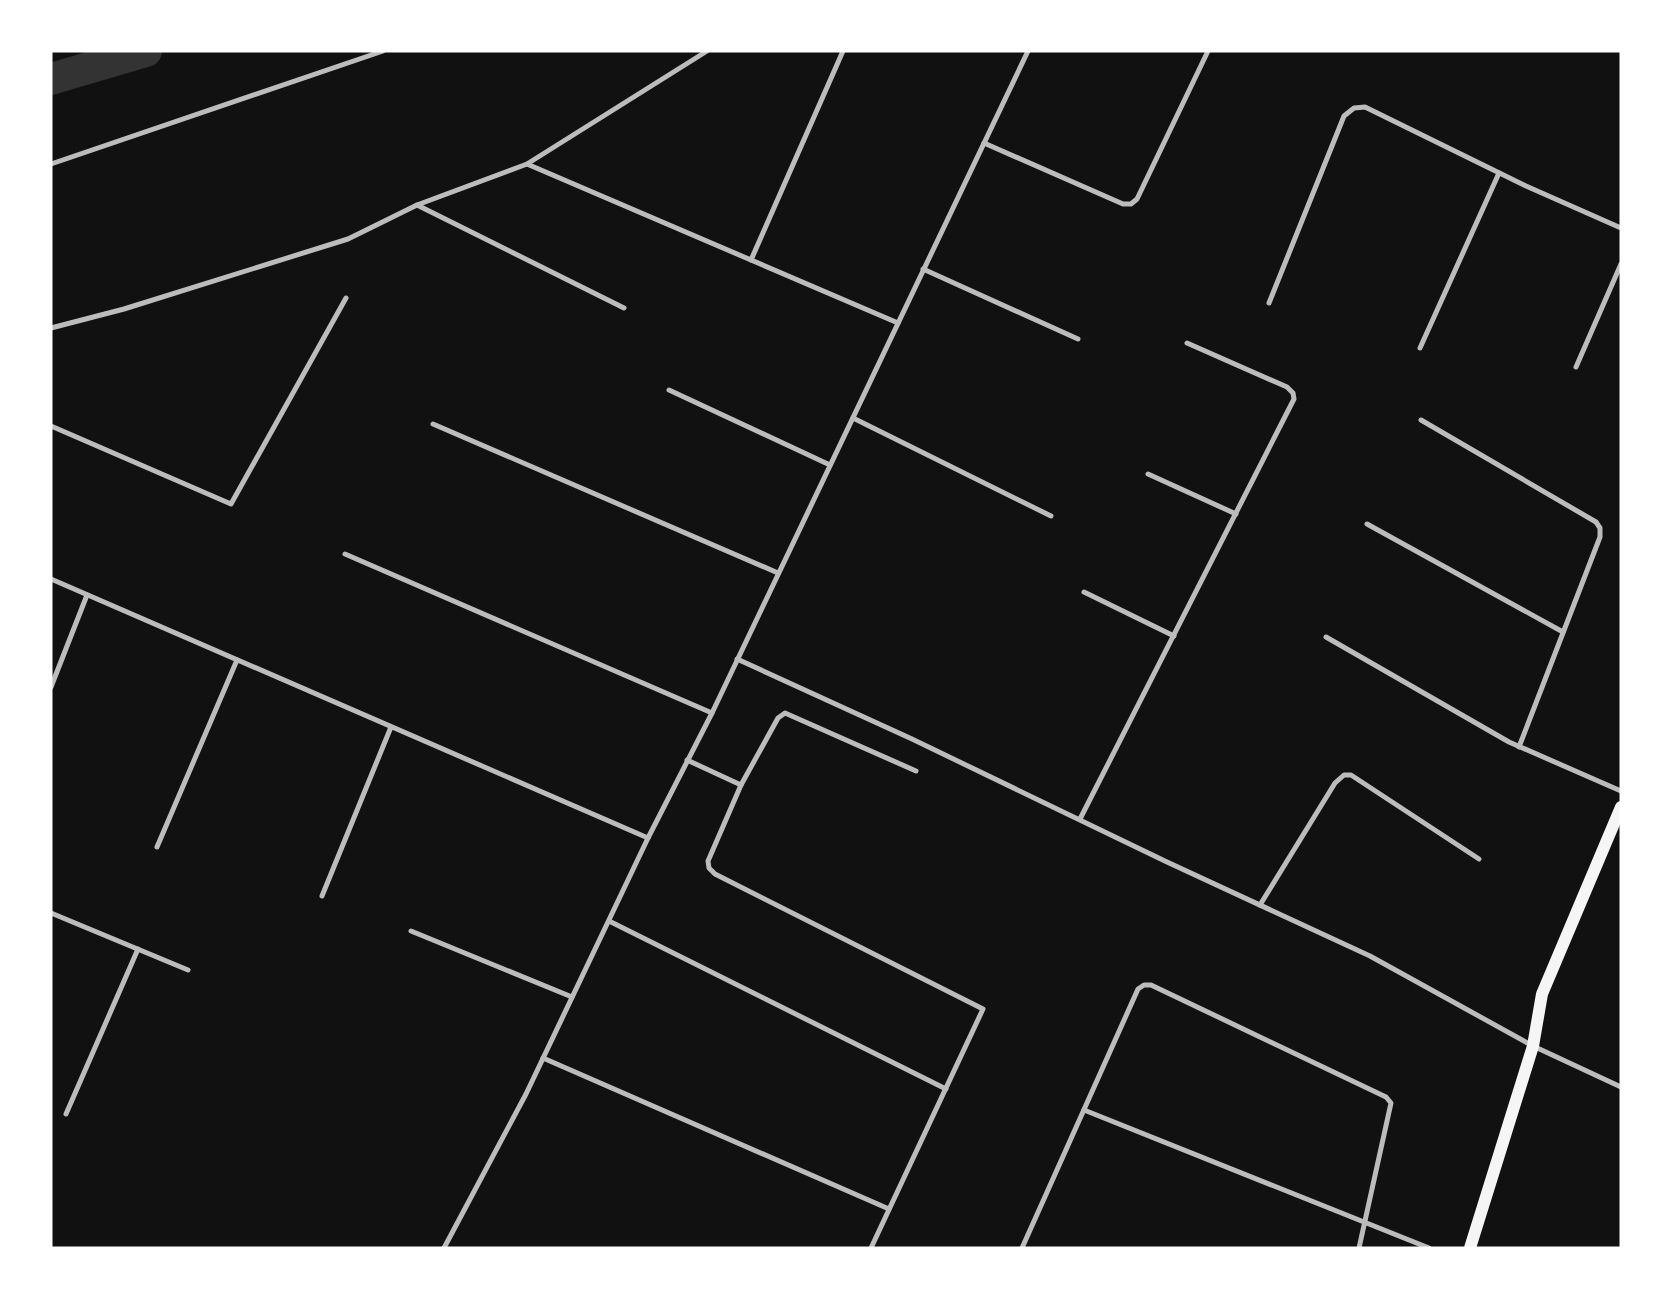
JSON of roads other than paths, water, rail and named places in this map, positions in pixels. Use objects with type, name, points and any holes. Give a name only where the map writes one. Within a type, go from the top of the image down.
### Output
[{"type":"main road","points":[[1470,1248],[1533,1046],[1542,994],[1621,807]]},
{"type":"street","points":[[51,164],[384,51]]},
{"type":"street","points":[[51,328],[124,309],[348,239],[417,205],[527,164],[707,51]]},
{"type":"street","points":[[751,260],[843,51]]},
{"type":"street","points":[[444,1248],[526,1094],[648,838],[712,713],[1028,51]]},
{"type":"street","points":[[984,143],[1124,204],[1131,204],[1137,199],[1208,51]]},
{"type":"street","points":[[1269,303],[1344,116],[1354,108],[1366,107],[1498,173],[1621,228]]},
{"type":"street","points":[[527,164],[898,323]]},
{"type":"street","points":[[1420,348],[1498,173]]},
{"type":"street","points":[[417,205],[624,308]]},
{"type":"street","points":[[1576,367],[1621,264]]},
{"type":"street","points":[[924,268],[1078,339]]},
{"type":"street","points":[[51,426],[231,504],[346,298]]},
{"type":"street","points":[[1080,819],[1294,399],[1293,393],[1287,387],[1187,343]]},
{"type":"street","points":[[668,390],[830,465]]},
{"type":"street","points":[[853,418],[1051,516]]},
{"type":"street","points":[[1421,420],[1596,522],[1600,528],[1600,537],[1519,747]]},
{"type":"street","points":[[432,424],[778,573]]},
{"type":"street","points":[[1148,474],[1236,514]]},
{"type":"street","points":[[1367,524],[1563,632]]},
{"type":"street","points":[[345,554],[712,713]]},
{"type":"street","points":[[51,579],[648,838]]},
{"type":"street","points":[[1084,592],[1174,636]]},
{"type":"street","points":[[51,687],[87,595]]},
{"type":"street","points":[[1326,637],[1519,747],[1621,792]]},
{"type":"street","points":[[737,659],[912,739],[1370,956],[1533,1046],[1621,1087]]},
{"type":"street","points":[[157,847],[237,660]]},
{"type":"street","points":[[871,1248],[983,1009],[715,874],[709,868],[708,861],[741,785],[778,718],[785,713],[916,771]]},
{"type":"street","points":[[322,896],[391,727]]},
{"type":"street","points":[[687,760],[741,785]]},
{"type":"street","points":[[1260,905],[1335,783],[1344,775],[1351,775],[1479,859]]},
{"type":"street","points":[[51,913],[188,970]]},
{"type":"street","points":[[609,921],[946,1089]]},
{"type":"street","points":[[411,931],[572,996]]},
{"type":"street","points":[[66,1114],[138,949]]},
{"type":"street","points":[[1022,1248],[1138,989],[1144,985],[1151,985],[1386,1097],[1391,1103],[1358,1248]]},
{"type":"street","points":[[543,1058],[890,1209]]},
{"type":"street","points":[[1084,1110],[1429,1248]]},
{"type":"waterway","points":[[51,79],[146,51]]}]
